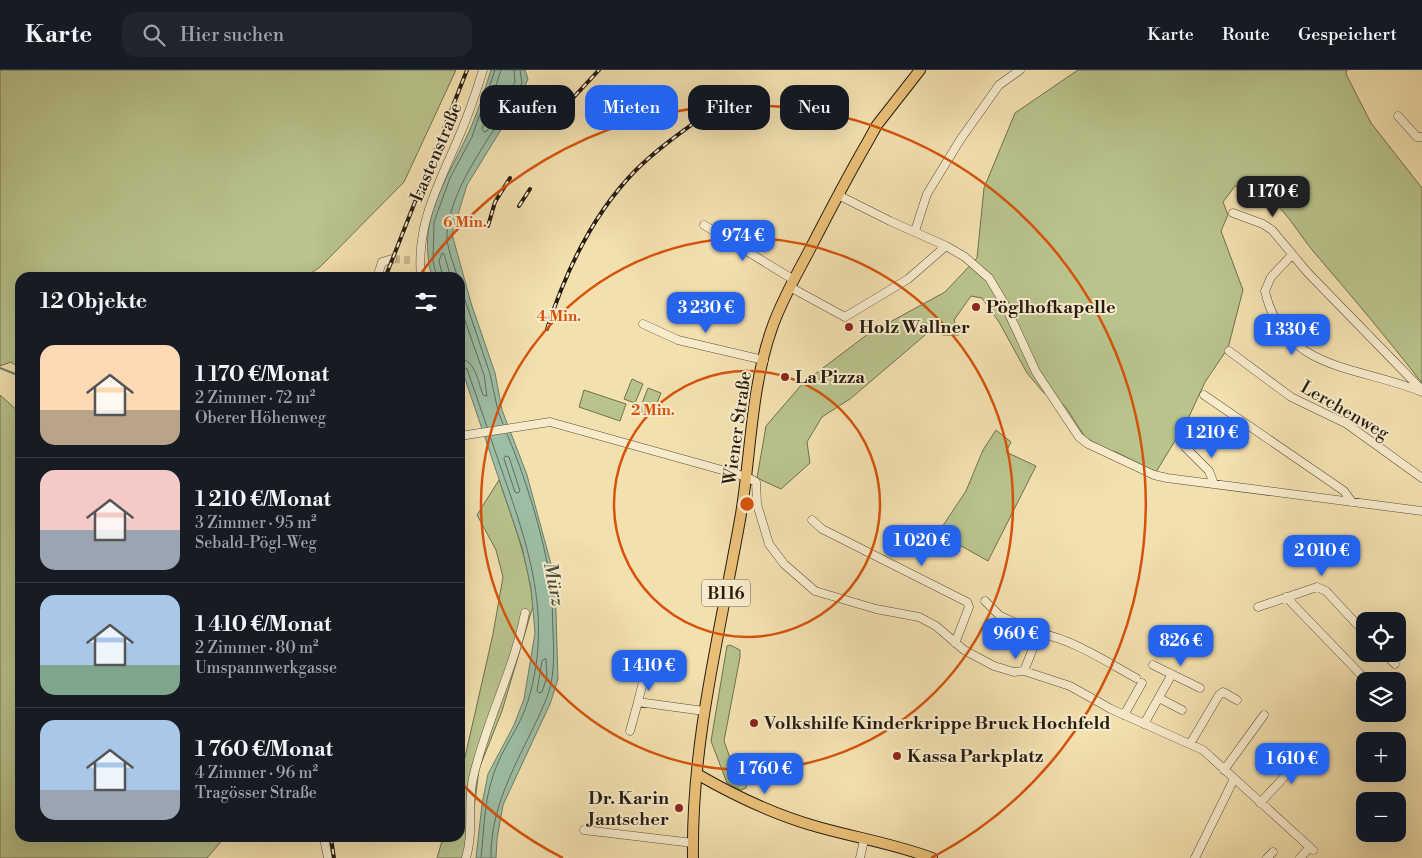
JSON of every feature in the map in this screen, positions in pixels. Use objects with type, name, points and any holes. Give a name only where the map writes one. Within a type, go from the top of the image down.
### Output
[{"type":"main road","name":"Wiener Straße","points":[[693,858],[697,774],[704,711],[747,477],[753,418],[772,328],[792,284],[838,195],[878,125],[920,70]]},
{"type":"main road","points":[[697,774],[770,811],[864,840],[899,846],[932,858]]},
{"type":"street","name":"Lastenstraße","points":[[420,272],[426,215],[445,164],[471,108],[483,70]]},
{"type":"street","points":[[915,231],[927,194],[960,140],[999,85],[1020,70]]},
{"type":"street","points":[[1398,116],[1416,137],[1422,138]]},
{"type":"street","points":[[838,195],[946,246],[964,257],[988,278],[1004,303],[1036,372],[1079,437],[1154,475],[1422,511]]},
{"type":"street","points":[[1233,212],[1263,224],[1272,230],[1292,254],[1422,391]]},
{"type":"street","points":[[704,225],[845,317],[908,280],[946,246]]},
{"type":"street","points":[[1292,254],[1271,276],[1265,291],[1274,318],[1297,346],[1319,359],[1355,372],[1422,391]]},
{"type":"street","points":[[379,272],[382,262],[392,259]]},
{"type":"street","points":[[410,260],[420,260]]},
{"type":"street","points":[[643,324],[678,340],[764,360]]},
{"type":"street","name":"Lerchenweg","points":[[1229,351],[1292,397],[1347,424],[1422,478]]},
{"type":"street","points":[[1204,395],[1344,491],[1352,502]]},
{"type":"street","points":[[465,436],[550,422],[570,426],[747,477],[756,482],[757,504],[769,544],[775,554],[800,581],[815,591],[828,596],[919,617],[936,626],[964,650],[994,666],[1014,672],[1024,671],[1070,686],[1124,715],[1203,750],[1311,849],[1300,858]]},
{"type":"street","points":[[1185,447],[1209,471],[1214,484]]},
{"type":"street","points":[[812,520],[822,529],[967,602],[970,607],[954,642]]},
{"type":"street","points":[[1258,606],[1317,587],[1326,591],[1356,623]]},
{"type":"street","points":[[1286,597],[1358,672]]},
{"type":"street","points":[[985,601],[1000,616],[1039,633],[1062,640],[1139,680],[1124,715]]},
{"type":"street","points":[[466,858],[473,779],[497,698],[505,683],[521,635],[525,613]]},
{"type":"street","points":[[1024,671],[1039,633]]},
{"type":"street","points":[[630,731],[649,658]]},
{"type":"street","points":[[1153,665],[1200,688]]},
{"type":"street","points":[[1144,724],[1172,674]]},
{"type":"street","points":[[1190,744],[1219,694],[1223,692],[1237,700]]},
{"type":"street","points":[[1159,698],[1182,710]]},
{"type":"street","points":[[638,702],[704,711]]},
{"type":"street","points":[[1224,770],[1264,715]]},
{"type":"street","points":[[1260,803],[1287,774],[1317,758]]},
{"type":"street","points":[[1195,858],[1234,779]]},
{"type":"street","points":[[584,830],[693,843]]},
{"type":"street","points":[[860,858],[864,840]]},
{"type":"street","points":[[325,842],[328,858]]},
{"type":"shaded area","points":[[0,70],[456,70],[404,182],[320,267],[313,272],[15,272],[15,365],[11,362],[0,366]]},
{"type":"shaded area","points":[[1078,70],[1347,70],[1346,74],[1371,123],[1422,188],[1422,383],[1278,206],[1259,192],[1250,188],[1235,186],[1223,202],[1228,215],[1221,231],[1243,290],[1228,348],[1205,382],[1187,421],[1156,472],[1116,452],[1105,449],[1085,437],[1065,406],[1043,392],[1027,373],[999,322],[982,298],[971,296],[954,320],[959,335],[943,335],[931,330],[850,399],[822,417],[807,442],[810,463],[781,489],[757,478],[766,426],[803,383],[868,334],[945,292],[977,258],[984,188],[1015,113]]},
{"type":"shaded area","points":[[632,379],[643,384],[635,403],[624,399]]},
{"type":"shaded area","points":[[648,388],[661,393],[652,416],[639,411]]},
{"type":"shaded area","points":[[584,390],[626,404],[620,421],[579,407]]},
{"type":"shaded area","points":[[0,395],[15,408],[15,842],[221,842],[207,858],[0,858]]},
{"type":"shaded area","points":[[996,430],[1011,442],[1006,452],[1036,466],[988,561],[938,533],[966,491],[983,450]]},
{"type":"shaded area","points":[[499,480],[524,558],[533,606],[502,711],[479,769],[468,858],[437,858],[442,842],[465,842],[465,757],[493,634],[503,577],[496,550],[477,515]]},
{"type":"shaded area","points":[[730,645],[740,650],[740,657],[724,741],[730,758],[749,775],[746,788],[741,790],[727,783],[711,741],[727,646]]},
{"type":"water","name":"Mürz","points":[[491,70],[525,70],[528,79],[525,85],[486,85]]},
{"type":"water","name":"Mürz","points":[[480,103],[480,130],[501,130],[467,185],[452,234],[462,272],[431,272],[428,257],[430,221],[442,187],[471,128]]},
{"type":"water","name":"Mürz","points":[[465,281],[495,373],[502,410],[527,475],[555,579],[558,679],[550,704],[503,805],[496,858],[476,858],[482,804],[488,774],[514,725],[524,699],[535,633],[531,588],[522,547],[465,379]]},
{"type":"waterway","points":[[0,368],[15,374]]},
{"type":"tunnel","points":[[392,259],[410,260]]},
{"type":"railway","points":[[387,272],[467,70]]},
{"type":"railway","points":[[575,96],[599,70]]},
{"type":"railway","points":[[547,329],[562,287],[582,245],[606,206],[646,160],[688,127]]},
{"type":"railway","points":[[488,226],[495,202],[510,178]]},
{"type":"railway","points":[[519,206],[530,189]]},
{"type":"railway","points":[[332,842],[334,858]]},
{"type":"place","name":"Pöglhofkapelle","points":[[976,307]]},
{"type":"place","name":"Holz Wallner","points":[[849,327]]},
{"type":"place","name":"La Pizza","points":[[785,377]]},
{"type":"place","name":"Volkshilfe Kinderkrippe Bruck Hochfeld","points":[[754,723]]},
{"type":"place","name":"Kassa Parkplatz","points":[[897,756]]},
{"type":"place","name":"Dr. Karin Jantscher","points":[[679,808]]}]
